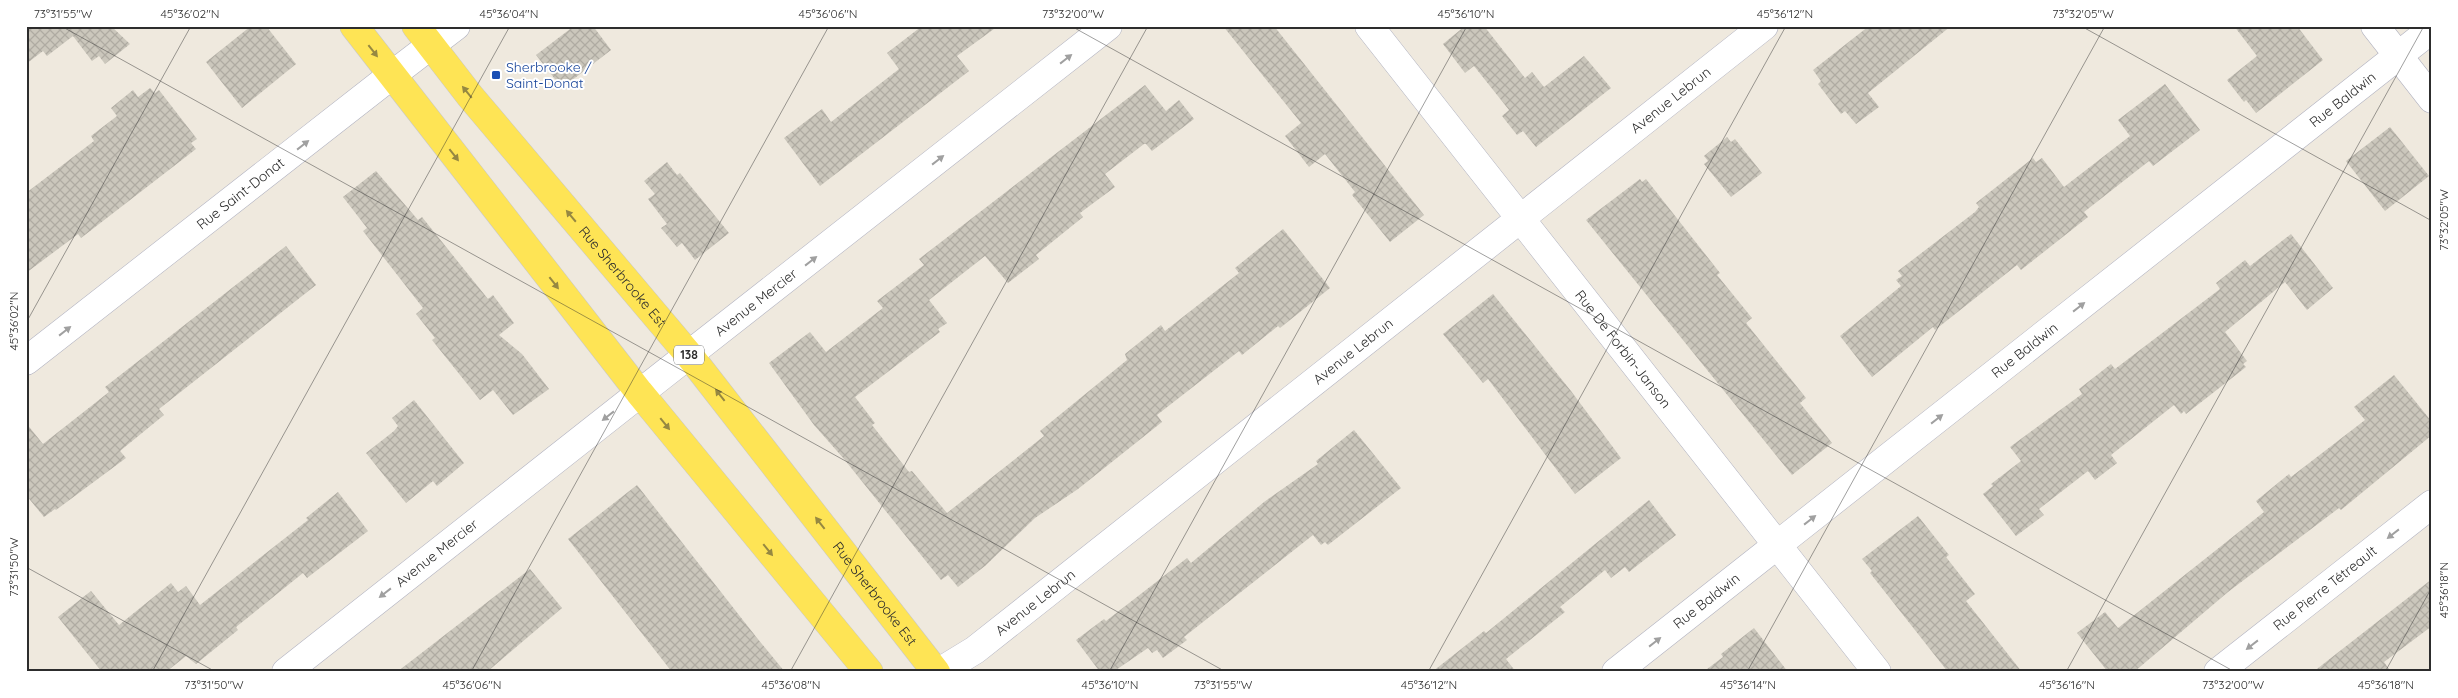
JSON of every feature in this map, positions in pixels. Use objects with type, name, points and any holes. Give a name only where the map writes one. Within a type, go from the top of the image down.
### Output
[{"type":"main road","points":[[354,26],[639,392],[869,672]]},
{"type":"main road","name":"Rue Sherbrooke Est","points":[[424,36],[470,96],[689,355],[937,672]]},
{"type":"street","name":"Rue Saint-Donat","points":[[26,361],[392,75],[424,36],[456,26]]},
{"type":"street","name":"Avenue Mercier","points":[[286,672],[639,392],[733,322],[1108,26]]},
{"type":"street","name":"Rue De Forbin-Janson","points":[[1369,26],[1877,672]]},
{"type":"street","name":"Avenue Lebrun","points":[[937,672],[976,650],[1764,26]]},
{"type":"street","points":[[2375,26],[2432,99]]},
{"type":"street","name":"Rue Baldwin","points":[[1616,672],[2432,29]]},
{"type":"street","name":"Rue Pierre Tétreault","points":[[2218,672],[2432,504]]},
{"type":"building","points":[[26,26],[111,26],[130,44],[105,64],[99,56],[92,61],[73,36],[47,56],[43,51],[26,64]]},
{"type":"building","points":[[251,26],[266,26],[296,64],[242,108],[206,62]]},
{"type":"building","points":[[574,26],[593,26],[611,50],[562,88],[536,55]]},
{"type":"building","points":[[922,26],[998,26],[957,56],[969,71],[820,186],[784,138],[822,109],[831,122],[899,69],[887,53]]},
{"type":"building","points":[[1223,26],[1274,26],[1424,215],[1390,242],[1352,195],[1355,192],[1325,154],[1309,167],[1285,136],[1301,123]]},
{"type":"building","points":[[1465,26],[1484,26],[1525,78],[1532,72],[1544,87],[1584,56],[1611,88],[1536,147],[1523,131],[1517,135],[1502,116],[1509,110],[1474,66],[1465,73],[1443,44]]},
{"type":"building","points":[[1869,26],[1951,26],[1868,93],[1879,107],[1856,124],[1845,111],[1841,114],[1818,84],[1821,81],[1813,70]]},
{"type":"building","points":[[2234,26],[2297,26],[2323,60],[2256,113],[2246,100],[2244,102],[2227,80],[2257,56]]},
{"type":"building","points":[[2165,84],[2200,130],[2153,166],[2149,161],[2084,212],[2088,217],[2021,270],[2017,265],[1935,330],[1933,327],[1872,377],[1840,336],[1901,286],[1896,280],[1902,276],[1898,271],[1975,212],[1979,207],[1976,203],[2033,158],[2036,162],[2042,158],[2064,187],[2130,136],[2118,120]]},
{"type":"building","points":[[1145,85],[1166,111],[1179,100],[1194,119],[1152,151],[1144,144],[1105,174],[1115,187],[1080,213],[1083,217],[1036,255],[1039,259],[1008,283],[985,256],[929,300],[947,323],[938,329],[940,332],[855,397],[875,423],[872,425],[909,472],[912,471],[947,513],[1044,436],[1040,431],[1127,360],[1125,354],[1161,325],[1165,331],[1239,273],[1235,268],[1283,229],[1330,288],[1280,328],[1278,326],[1242,355],[1239,351],[1157,415],[1162,422],[1078,489],[1035,518],[985,566],[958,587],[948,575],[941,580],[844,459],[814,425],[769,363],[810,332],[826,352],[883,308],[877,301],[924,265],[919,259]]},
{"type":"building","points":[[150,88],[155,93],[159,90],[197,139],[191,143],[196,149],[81,238],[78,234],[26,273],[26,193],[94,141],[91,136],[117,116],[111,108],[133,90],[138,97]]},
{"type":"building","points":[[2390,127],[2429,176],[2385,211],[2346,161]]},
{"type":"building","points":[[1727,137],[1731,142],[1735,139],[1762,173],[1731,197],[1704,164],[1708,161],[1704,156]]},
{"type":"building","points":[[667,162],[677,175],[680,173],[729,233],[695,260],[682,243],[677,247],[661,228],[667,224],[648,199],[655,194],[644,181]]},
{"type":"building","points":[[376,171],[418,220],[422,217],[488,299],[493,295],[514,323],[499,335],[522,354],[549,389],[513,415],[493,390],[480,400],[432,340],[435,338],[416,314],[423,308],[363,231],[367,228],[343,197]]},
{"type":"building","points":[[1640,179],[1642,182],[1646,179],[1720,273],[1717,275],[1752,318],[1746,323],[1806,398],[1800,403],[1832,443],[1792,475],[1586,220]]},
{"type":"building","points":[[2291,234],[2333,288],[2307,310],[2285,282],[2225,332],[2247,361],[2243,364],[2246,367],[2186,414],[2184,411],[2181,414],[2174,405],[2111,455],[2117,463],[2095,480],[2088,471],[2039,509],[2044,515],[2016,536],[1983,494],[1993,486],[1991,484],[2021,461],[2010,447],[2082,394],[2079,389],[2111,364],[2115,369],[2220,289],[2216,283],[2245,260],[2250,266]]},
{"type":"building","points":[[286,246],[316,285],[159,409],[164,415],[120,451],[126,458],[44,517],[26,495],[26,423],[43,444],[109,392],[105,387]]},
{"type":"building","points":[[1493,294],[1571,391],[1621,458],[1575,494],[1488,379],[1483,383],[1443,334]]},
{"type":"building","points":[[2394,375],[2432,422],[2432,435],[2341,510],[2339,508],[2228,592],[2134,672],[2108,672],[2077,633],[2105,612],[2118,628],[2264,512],[2256,501],[2289,474],[2291,477],[2365,420],[2354,407]]},
{"type":"building","points":[[414,400],[464,463],[437,486],[433,481],[406,503],[366,453],[394,431],[398,426],[392,418]]},
{"type":"building","points":[[1354,430],[1401,488],[1328,545],[1325,542],[1321,545],[1313,535],[1184,637],[1187,640],[1163,658],[1157,650],[1152,653],[1148,648],[1113,672],[1100,672],[1076,640],[1104,619],[1106,621],[1187,558],[1191,563],[1264,502],[1318,464],[1316,461]]},
{"type":"building","points":[[637,485],[785,672],[672,672],[568,539]]},
{"type":"building","points":[[338,492],[368,531],[307,578],[303,573],[236,627],[238,630],[196,664],[186,656],[166,672],[102,672],[58,617],[91,591],[119,625],[171,583],[178,592],[186,586],[200,605],[308,520],[306,518]]},
{"type":"building","points":[[1649,500],[1676,535],[1629,572],[1625,567],[1611,578],[1605,570],[1560,607],[1565,612],[1506,659],[1516,672],[1432,672],[1484,631],[1486,633]]},
{"type":"building","points":[[1918,516],[1949,555],[1946,557],[1975,594],[1966,601],[2022,672],[1948,672],[1870,573],[1872,571],[1862,559]]},
{"type":"building","points":[[530,569],[562,608],[487,672],[397,672]]},
{"type":"building","points":[[2432,579],[2432,626],[2384,662],[2391,672],[2313,672]]},
{"type":"building","points":[[1754,628],[1788,672],[1703,672],[1723,657],[1721,654]]},
{"type":"place","name":"Sherbrooke / Saint-Donat","points":[[496,75]]}]
